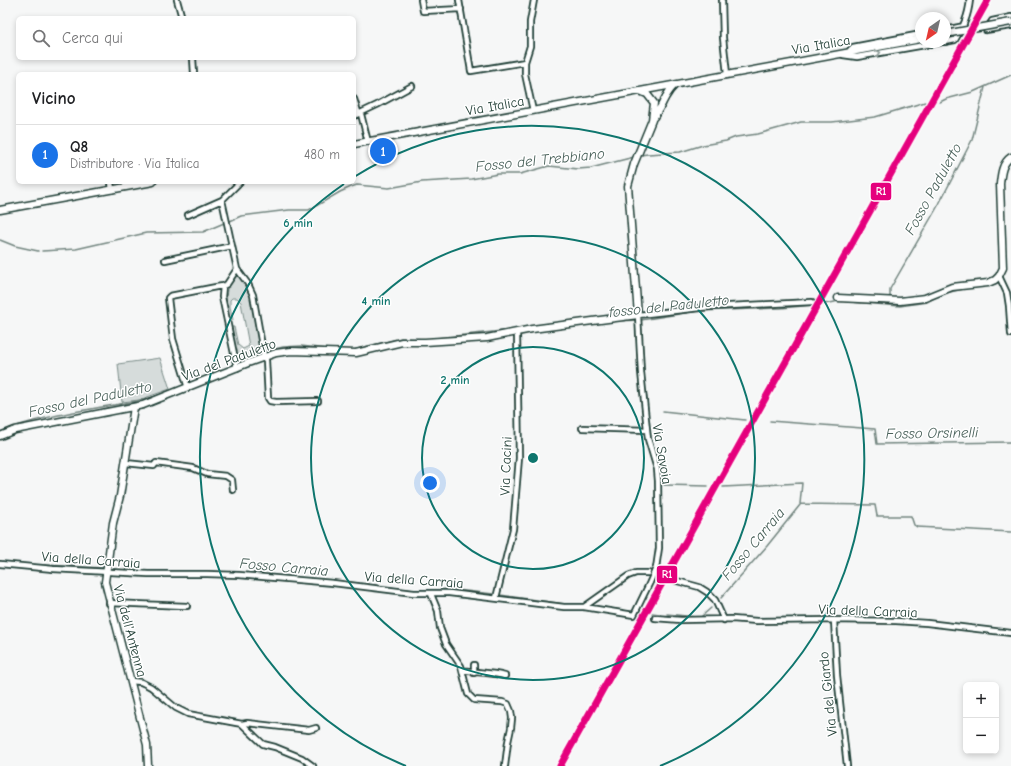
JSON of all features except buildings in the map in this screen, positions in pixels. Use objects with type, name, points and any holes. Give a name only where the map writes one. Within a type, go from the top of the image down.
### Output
[{"type":"street","points":[[177,0],[181,16]]},
{"type":"street","points":[[421,0],[423,11],[461,9]]},
{"type":"street","points":[[459,0],[471,71],[525,62]]},
{"type":"street","points":[[533,111],[525,74],[525,62],[530,46],[530,22],[534,0]]},
{"type":"street","points":[[722,0],[723,38],[727,74]]},
{"type":"street","points":[[951,41],[955,40],[964,26],[968,16],[970,0]]},
{"type":"street","points":[[1011,17],[992,21],[986,30],[1011,26]]},
{"type":"street","points":[[951,33],[1011,22]]},
{"type":"street","points":[[951,29],[964,26]]},
{"type":"street","points":[[850,52],[853,47],[915,35]]},
{"type":"street","name":"Via Italica","points":[[356,144],[915,40]]},
{"type":"street","points":[[840,54],[857,57],[915,47]]},
{"type":"street","points":[[194,60],[194,72]]},
{"type":"street","points":[[677,84],[670,90],[652,120],[634,164],[628,186],[638,318],[709,307],[812,302]]},
{"type":"street","points":[[356,115],[412,86]]},
{"type":"street","points":[[656,88],[664,100]]},
{"type":"street","points":[[652,120],[653,101],[656,88]]},
{"type":"street","points":[[640,91],[647,94],[657,105],[664,100]]},
{"type":"street","points":[[356,106],[358,112],[361,114],[368,142]]},
{"type":"street","points":[[838,298],[900,301],[925,298],[952,288],[988,283],[999,276],[1003,268],[1000,184],[1001,172],[1007,159],[1011,157]]},
{"type":"street","points":[[111,184],[112,190]]},
{"type":"street","points":[[0,210],[112,190],[123,185],[133,184]]},
{"type":"street","points":[[188,215],[222,200],[238,184]]},
{"type":"street","points":[[222,200],[237,269],[248,284],[253,295],[262,349],[266,360],[268,398],[270,401],[276,402],[318,401]]},
{"type":"street","points":[[165,260],[232,246]]},
{"type":"street","points":[[188,388],[172,339],[168,298],[170,296],[192,291],[223,286],[227,284],[237,269]]},
{"type":"street","points":[[999,276],[1006,293],[1009,306],[1011,334]]},
{"type":"street","points":[[223,286],[222,297],[236,365]]},
{"type":"street","name":"Via del Paduletto","points":[[0,436],[15,430],[143,405],[188,388],[236,365],[276,353],[291,351],[356,353],[402,342],[487,338],[517,332],[638,318]]},
{"type":"street","name":"Via Savoia","points":[[634,616],[656,568],[659,548],[658,481],[648,439],[641,372],[638,318]]},
{"type":"street","name":"Via Cacini","points":[[496,598],[513,529],[519,458],[517,332]]},
{"type":"street","name":"Via dell'Antenna","points":[[134,407],[126,463],[113,523],[105,582],[147,745],[148,766]]},
{"type":"street","points":[[582,428],[647,430]]},
{"type":"street","points":[[126,463],[154,466],[156,463],[180,466],[193,468],[207,474],[226,476],[232,480],[233,490]]},
{"type":"street","name":"Via della Carraia","points":[[0,564],[148,574],[239,575],[333,583],[414,593],[449,593],[564,607],[586,606],[634,616]]},
{"type":"street","points":[[586,606],[628,576],[636,573],[648,573],[699,587],[708,592],[715,600],[724,620]]},
{"type":"street","points":[[431,594],[438,611],[440,628],[446,644],[463,670],[468,694],[471,698],[478,700],[508,704],[511,710],[512,728],[508,742],[505,766]]},
{"type":"street","points":[[110,603],[187,606]]},
{"type":"street","name":"Via della Carraia","points":[[654,618],[681,620],[834,620],[927,623],[1011,633]]},
{"type":"street","name":"Via del Giardo","points":[[834,620],[836,675],[847,766]]},
{"type":"street","points":[[474,665],[474,672]]},
{"type":"street","points":[[463,670],[490,672],[505,676]]},
{"type":"street","points":[[131,681],[140,682],[151,687],[176,708],[188,714],[242,724],[247,723],[309,730],[316,728]]},
{"type":"street","points":[[242,724],[263,744],[294,755],[314,766]]},
{"type":"shaded area","points":[[237,275],[243,281],[252,300],[261,354],[239,365],[231,327],[234,327],[238,345],[243,349],[249,346],[241,302],[237,298],[232,298],[230,300],[233,320],[231,322],[226,296],[229,284]]},
{"type":"shaded area","points":[[160,358],[170,389],[139,400],[122,402],[118,364]]},
{"type":"waterway","name":"Fosso del Trebbiano","points":[[940,102],[973,92],[1011,75]]},
{"type":"waterway","name":"Fosso Paduletto","points":[[890,298],[890,289],[939,204],[972,140],[985,87]]},
{"type":"waterway","name":"Fosso del Trebbiano","points":[[640,155],[680,152],[703,145],[726,141],[736,137],[758,134],[801,122],[832,122],[875,117],[925,102]]},
{"type":"waterway","name":"Fosso del Trebbiano","points":[[230,221],[241,216],[289,210],[309,210],[340,192],[357,185],[389,188],[422,182],[471,179],[498,174],[520,174],[549,166],[578,169],[591,168],[634,157]]},
{"type":"waterway","name":"Fosso del Trebbiano","points":[[42,251],[76,249],[146,233],[203,232],[224,223]]},
{"type":"waterway","name":"Fosso del Trebbiano","points":[[0,240],[15,246],[38,251]]},
{"type":"waterway","name":"fosso del Paduletto","points":[[839,301],[900,306],[927,302],[941,294],[968,288]]},
{"type":"waterway","name":"fosso del Paduletto","points":[[824,304],[835,302]]},
{"type":"waterway","name":"fosso del Paduletto","points":[[613,321],[641,320],[698,311],[781,308],[814,305]]},
{"type":"waterway","name":"fosso del Paduletto","points":[[570,327],[592,324]]},
{"type":"waterway","name":"fosso del Paduletto","points":[[546,330],[554,329]]},
{"type":"waterway","name":"fosso del Paduletto","points":[[242,362],[267,351],[283,347],[301,346],[353,350],[401,338],[427,339],[511,330]]},
{"type":"waterway","name":"Fosso del Paduletto","points":[[0,432],[25,423],[50,417],[160,395]]},
{"type":"waterway","name":"Fosso Orsinelli","points":[[663,411],[745,420]]},
{"type":"waterway","name":"Fosso Orsinelli","points":[[770,421],[875,429],[877,444],[1011,442]]},
{"type":"waterway","points":[[723,487],[802,483],[800,504],[875,505],[877,516],[911,516],[914,525],[917,527],[1011,532]]},
{"type":"waterway","points":[[664,485],[708,486]]},
{"type":"waterway","name":"Fosso Carraia","points":[[721,598],[767,546],[800,505]]},
{"type":"waterway","name":"Fosso Carraia","points":[[0,562],[33,565]]},
{"type":"waterway","name":"Fosso Carraia","points":[[45,565],[104,568]]},
{"type":"waterway","name":"Fosso Carraia","points":[[109,569],[135,571]]},
{"type":"waterway","name":"Fosso Carraia","points":[[191,572],[201,571]]},
{"type":"waterway","name":"Fosso Carraia","points":[[207,571],[227,572]]},
{"type":"waterway","name":"Fosso Carraia","points":[[319,580],[359,583]]},
{"type":"waterway","name":"Fosso Carraia","points":[[364,584],[422,591]]},
{"type":"waterway","name":"Fosso Carraia","points":[[426,591],[448,589]]},
{"type":"waterway","name":"Fosso Carraia","points":[[456,590],[494,594]]},
{"type":"waterway","name":"Fosso Carraia","points":[[500,595],[565,604]]},
{"type":"waterway","name":"Fosso Carraia","points":[[603,607],[634,612]]},
{"type":"waterway","name":"Fosso Carraia","points":[[702,616],[711,608]]},
{"type":"waterway","name":"Fosso Carraia","points":[[638,612],[643,613]]},
{"type":"waterway","name":"Fosso Carraia","points":[[652,613],[660,614]]},
{"type":"waterway","name":"Fosso Carraia","points":[[667,614],[696,617]]},
{"type":"waterway","points":[[134,684],[143,686],[156,694]]},
{"type":"waterway","points":[[196,718],[242,727],[259,743]]},
{"type":"waterway","points":[[297,758],[308,765]]},
{"type":"transit line","name":"R1","points":[[560,766],[988,0]]},
{"type":"place","name":"Q8","points":[[383,151]]}]
